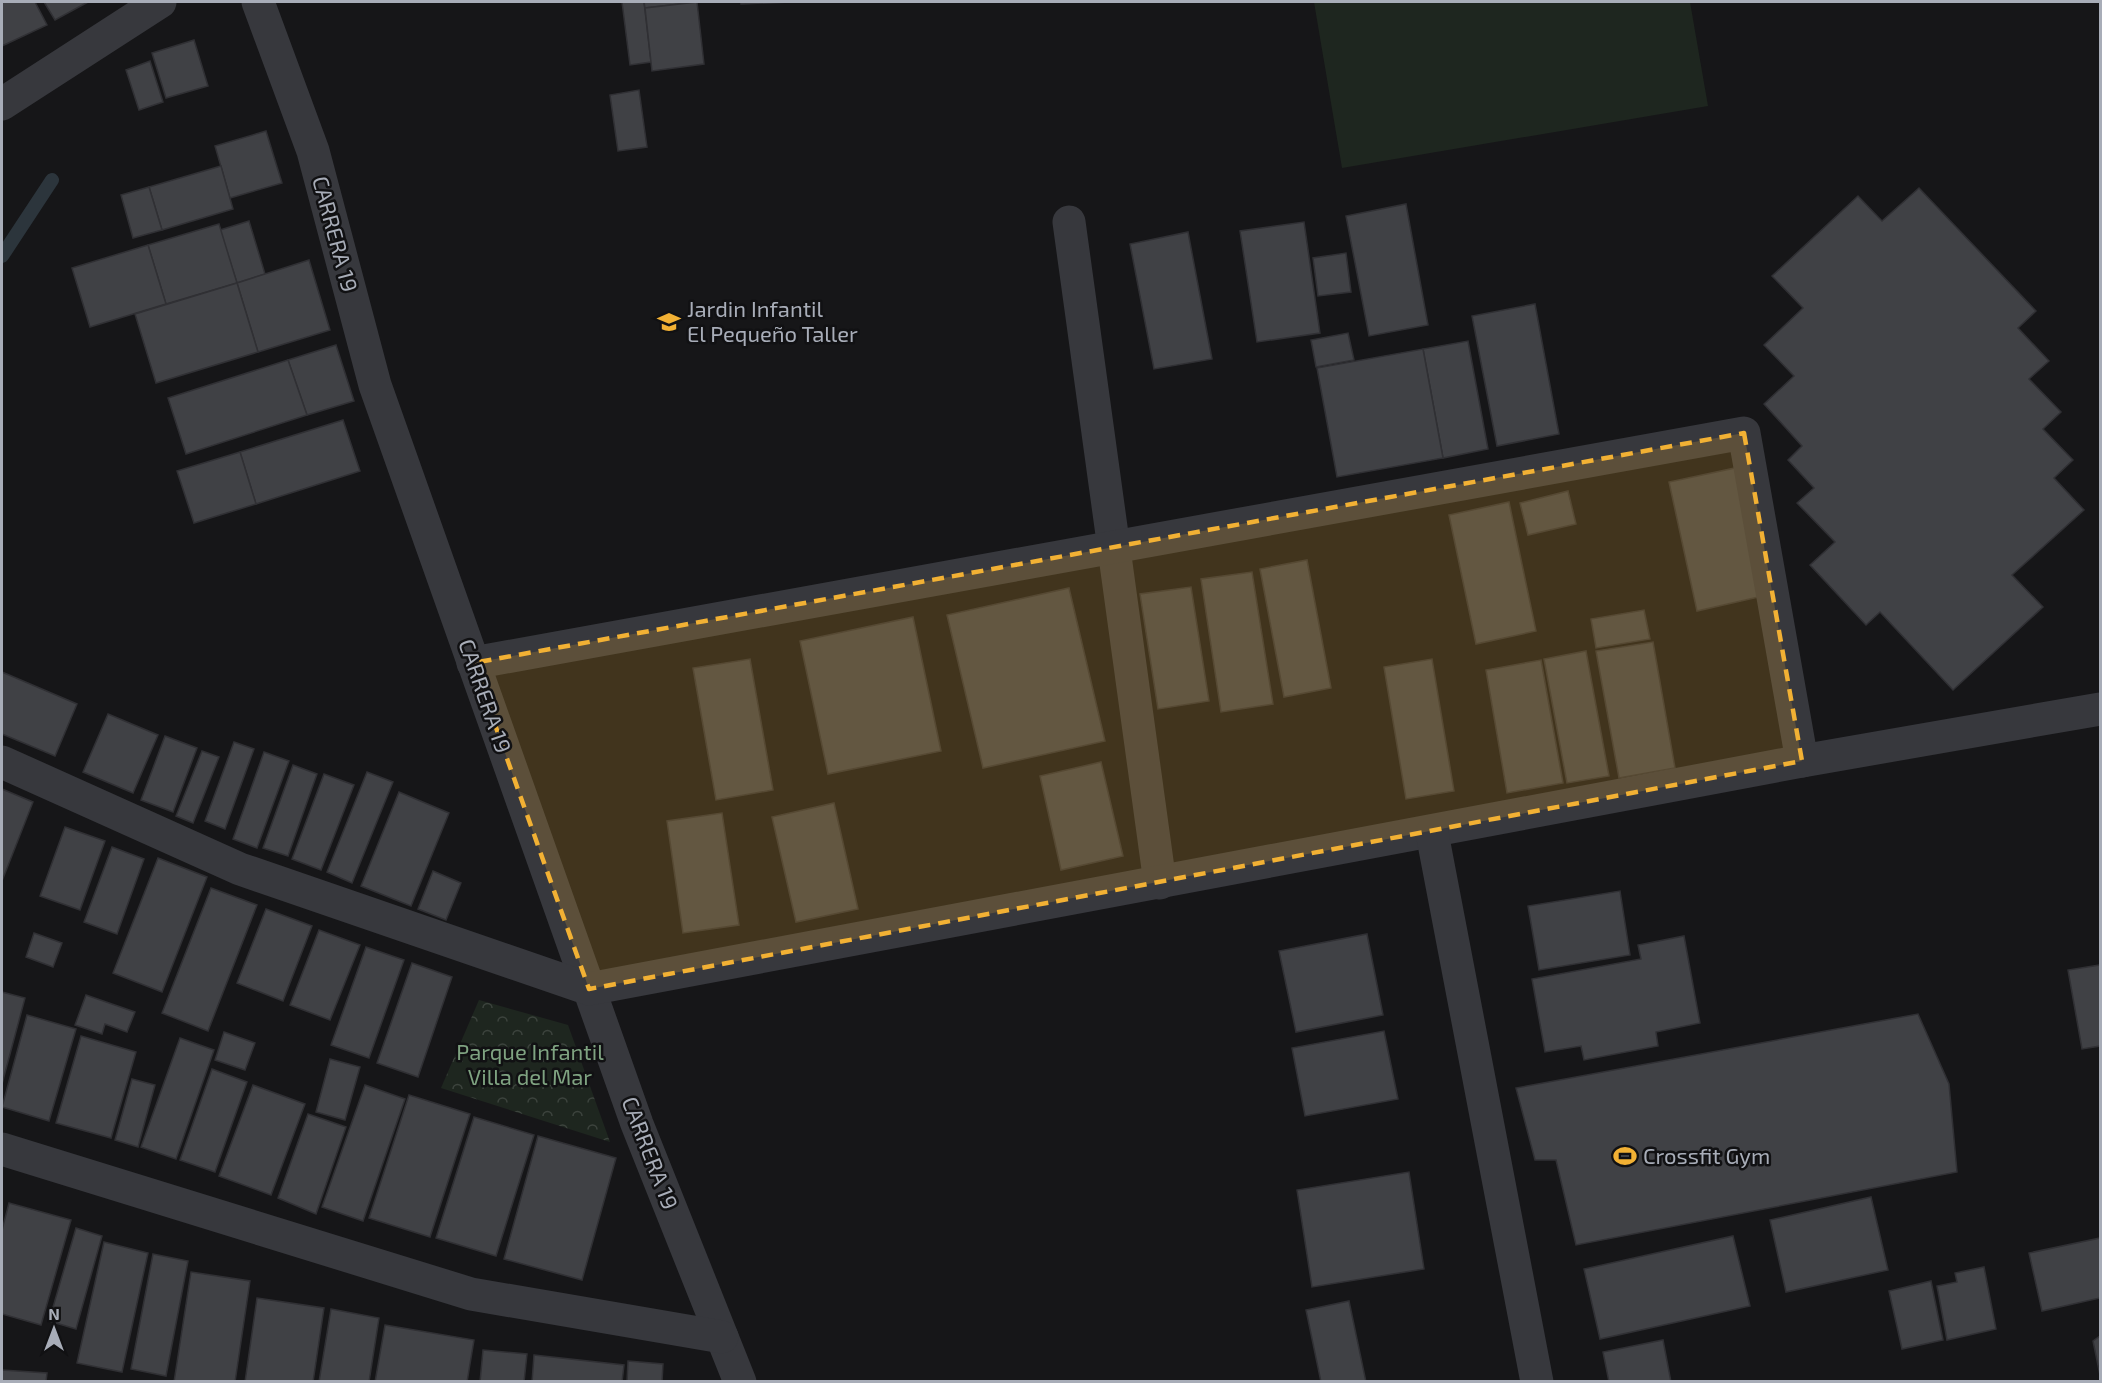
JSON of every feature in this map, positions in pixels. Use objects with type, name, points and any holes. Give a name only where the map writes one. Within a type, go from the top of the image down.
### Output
[{"type":"street","points":[[2,104],[160,2]]},
{"type":"street","name":"CARRERA 19","points":[[258,2],[313,151],[375,385],[637,1124],[740,1382]]},
{"type":"street","points":[[1069,222],[1160,883]]},
{"type":"street","points":[[473,663],[1744,433],[1802,761]]},
{"type":"street","points":[[2,762],[240,869],[589,989],[1802,761],[2100,709]]},
{"type":"street","points":[[1432,832],[1537,1382]]},
{"type":"street","points":[[2,1149],[471,1294],[723,1337]]},
{"type":"highlighted area","points":[[1744,433],[1802,761],[589,989],[473,663]]},
{"type":"green space","points":[[1314,2],[1690,2],[1708,106],[1342,168]]},
{"type":"green space","name":"Parque Infantil Villa del Mar","points":[[479,1000],[568,1025],[610,1142],[441,1088]]},
{"type":"building","points":[[2,2],[35,2],[47,25],[2,46]]},
{"type":"building","points":[[44,2],[88,2],[55,20]]},
{"type":"building","points":[[622,2],[644,2],[651,62],[630,65]]},
{"type":"building","points":[[644,2],[697,2],[645,8]]},
{"type":"building","points":[[697,2],[704,64],[652,71],[645,8]]},
{"type":"building","points":[[741,2],[791,2],[741,4]]},
{"type":"building","points":[[194,40],[208,86],[166,98],[152,53]]},
{"type":"building","points":[[150,61],[163,102],[139,110],[126,70]]},
{"type":"building","points":[[639,90],[647,147],[618,151],[610,95]]},
{"type":"building","points":[[266,131],[282,183],[230,198],[215,146]]},
{"type":"building","points":[[221,166],[233,209],[162,230],[149,187]]},
{"type":"building","points":[[149,187],[162,230],[133,238],[121,195]]},
{"type":"building","points":[[1919,188],[2036,311],[2018,328],[2049,361],[2029,379],[2061,412],[2043,429],[2073,460],[2054,478],[2084,510],[2012,575],[2043,607],[1953,690],[1880,612],[1866,625],[1810,565],[1835,542],[1797,503],[1814,488],[1788,460],[1802,446],[1764,404],[1794,376],[1764,345],[1803,308],[1772,276],[1858,196],[1882,221]]},
{"type":"building","points":[[1406,204],[1428,325],[1369,336],[1346,216]]},
{"type":"building","points":[[249,221],[265,274],[237,283],[220,230]]},
{"type":"building","points":[[1304,222],[1320,333],[1257,342],[1240,231]]},
{"type":"building","points":[[219,224],[237,283],[166,304],[148,245]]},
{"type":"building","points":[[1188,232],[1212,359],[1154,369],[1130,244]]},
{"type":"building","points":[[148,245],[166,304],[90,327],[72,268]]},
{"type":"building","points":[[1346,253],[1351,292],[1318,296],[1313,258]]},
{"type":"building","points":[[309,260],[330,330],[258,352],[237,283]]},
{"type":"building","points":[[237,283],[258,352],[156,383],[135,314]]},
{"type":"building","points":[[1535,304],[1559,434],[1497,446],[1472,316]]},
{"type":"building","points":[[1348,333],[1354,360],[1316,367],[1311,340]]},
{"type":"building","points":[[1468,341],[1488,449],[1443,458],[1423,349]]},
{"type":"building","points":[[336,345],[354,401],[307,415],[288,360]]},
{"type":"building","points":[[1423,349],[1443,458],[1337,477],[1317,368]]},
{"type":"building","points":[[288,360],[307,415],[186,454],[168,398]]},
{"type":"building","points":[[343,420],[360,471],[256,504],[240,452]]},
{"type":"building","points":[[240,452],[256,504],[194,523],[177,471]]},
{"type":"building","points":[[1735,468],[1763,596],[1697,611],[1669,482]]},
{"type":"building","points":[[1568,491],[1576,524],[1528,535],[1520,503]]},
{"type":"building","points":[[1509,502],[1536,631],[1476,644],[1449,515]]},
{"type":"building","points":[[1307,560],[1331,688],[1284,697],[1260,569]]},
{"type":"building","points":[[1252,572],[1273,704],[1221,712],[1201,579]]},
{"type":"building","points":[[1191,587],[1209,701],[1158,709],[1140,594]]},
{"type":"building","points":[[1069,588],[1105,741],[983,768],[947,615]]},
{"type":"building","points":[[1644,610],[1650,639],[1596,648],[1591,619]]},
{"type":"building","points":[[913,617],[941,751],[828,774],[800,641]]},
{"type":"building","points":[[1653,642],[1675,768],[1619,778],[1596,651]]},
{"type":"building","points":[[1586,651],[1609,776],[1567,783],[1544,659]]},
{"type":"building","points":[[750,659],[773,790],[716,800],[693,668]]},
{"type":"building","points":[[1432,659],[1454,791],[1406,799],[1384,667]]},
{"type":"building","points":[[1541,660],[1563,783],[1507,793],[1486,670]]},
{"type":"building","points":[[2,672],[77,704],[55,756],[2,734]]},
{"type":"building","points":[[108,714],[158,735],[133,793],[83,772]]},
{"type":"building","points":[[165,736],[197,748],[173,812],[141,800]]},
{"type":"building","points":[[234,742],[254,749],[225,829],[205,821]]},
{"type":"building","points":[[202,751],[219,757],[193,823],[176,816]]},
{"type":"building","points":[[264,752],[289,761],[257,848],[233,839]]},
{"type":"building","points":[[1101,762],[1123,856],[1061,870],[1040,776]]},
{"type":"building","points":[[293,765],[317,774],[288,856],[263,848]]},
{"type":"building","points":[[367,772],[393,782],[352,883],[327,872]]},
{"type":"building","points":[[324,774],[354,785],[321,870],[292,859]]},
{"type":"building","points":[[2,789],[33,802],[2,881]]},
{"type":"building","points":[[399,792],[449,813],[411,906],[361,886]]},
{"type":"building","points":[[834,803],[858,909],[796,922],[772,817]]},
{"type":"building","points":[[722,813],[739,925],[683,933],[667,821]]},
{"type":"building","points":[[65,827],[105,841],[80,910],[40,896]]},
{"type":"building","points":[[112,847],[144,859],[117,934],[84,922]]},
{"type":"building","points":[[158,858],[207,877],[162,992],[113,973]]},
{"type":"building","points":[[433,871],[461,883],[446,920],[418,909]]},
{"type":"building","points":[[211,888],[257,905],[208,1031],[162,1013]]},
{"type":"building","points":[[1620,891],[1630,955],[1539,970],[1528,906]]},
{"type":"building","points":[[266,909],[312,926],[283,1001],[237,983]]},
{"type":"building","points":[[319,930],[360,945],[330,1020],[290,1005]]},
{"type":"building","points":[[34,933],[62,943],[53,967],[26,957]]},
{"type":"building","points":[[1367,934],[1383,1015],[1296,1032],[1279,951]]},
{"type":"building","points":[[1684,936],[1700,1023],[1656,1032],[1658,1046],[1584,1060],[1581,1046],[1545,1052],[1532,979],[1641,959],[1638,945]]},
{"type":"building","points":[[366,947],[404,960],[369,1058],[331,1045]]},
{"type":"building","points":[[412,963],[452,977],[418,1077],[377,1063]]},
{"type":"building","points":[[2100,965],[2100,1046],[2082,1049],[2068,970]]},
{"type":"building","points":[[2,992],[25,998],[2,1084]]},
{"type":"building","points":[[86,995],[135,1012],[127,1032],[105,1024],[102,1034],[75,1025]]},
{"type":"building","points":[[1918,1014],[1949,1084],[1957,1172],[1576,1245],[1556,1160],[1535,1160],[1516,1088]]},
{"type":"building","points":[[27,1015],[76,1029],[49,1121],[2,1107]]},
{"type":"building","points":[[1384,1031],[1398,1099],[1305,1116],[1292,1048]]},
{"type":"building","points":[[224,1032],[255,1043],[245,1070],[215,1060]]},
{"type":"building","points":[[81,1036],[136,1052],[111,1138],[56,1123]]},
{"type":"building","points":[[180,1038],[214,1050],[176,1159],[141,1147]]},
{"type":"building","points":[[330,1059],[360,1067],[345,1120],[316,1112]]},
{"type":"building","points":[[212,1069],[247,1082],[215,1172],[180,1160]]},
{"type":"building","points":[[132,1079],[155,1085],[138,1147],[115,1140]]},
{"type":"building","points":[[253,1085],[305,1104],[271,1195],[219,1176]]},
{"type":"building","points":[[365,1085],[405,1099],[363,1221],[322,1207]]},
{"type":"building","points":[[409,1095],[470,1114],[430,1237],[369,1218]]},
{"type":"building","points":[[308,1114],[346,1127],[316,1214],[278,1198]]},
{"type":"building","points":[[474,1117],[534,1135],[496,1256],[436,1238]]},
{"type":"building","points":[[538,1136],[616,1158],[582,1280],[504,1259]]},
{"type":"building","points":[[1409,1172],[1424,1269],[1312,1287],[1297,1190]]},
{"type":"building","points":[[1871,1197],[1888,1270],[1786,1292],[1770,1220]]},
{"type":"building","points":[[9,1203],[71,1220],[41,1325],[2,1314],[2,1230]]},
{"type":"building","points":[[76,1228],[102,1236],[76,1329],[49,1321]]},
{"type":"building","points":[[1733,1236],[1750,1306],[1600,1339],[1584,1269]]},
{"type":"building","points":[[2100,1238],[2100,1298],[2042,1311],[2029,1253]]},
{"type":"building","points":[[104,1242],[148,1253],[122,1372],[77,1363]]},
{"type":"building","points":[[153,1254],[188,1261],[166,1376],[131,1369]]},
{"type":"building","points":[[1984,1267],[1996,1329],[1947,1340],[1937,1286],[1957,1282],[1955,1273]]},
{"type":"building","points":[[191,1272],[250,1281],[235,1382],[174,1382]]},
{"type":"building","points":[[1931,1281],[1943,1340],[1902,1349],[1889,1291]]},
{"type":"building","points":[[257,1298],[324,1308],[313,1382],[245,1382]]},
{"type":"building","points":[[1349,1301],[1366,1382],[1321,1382],[1306,1310]]},
{"type":"building","points":[[331,1309],[379,1318],[369,1382],[319,1382]]},
{"type":"building","points":[[385,1325],[474,1340],[467,1382],[375,1382]]},
{"type":"building","points":[[2100,1336],[2100,1375],[2093,1341]]},
{"type":"building","points":[[1663,1340],[1671,1382],[1609,1382],[1603,1352]]},
{"type":"building","points":[[483,1350],[527,1354],[524,1382],[480,1382]]},
{"type":"building","points":[[534,1355],[624,1365],[622,1382],[532,1382]]},
{"type":"building","points":[[628,1361],[663,1364],[662,1382],[627,1382]]},
{"type":"building","points":[[2,1370],[47,1373],[46,1382],[2,1382]]},
{"type":"waterway","points":[[2,256],[52,180]]},
{"type":"place","name":"Jardin Infantil El Pequeño Taller","points":[[669,322]]},
{"type":"place","name":"Crossfit Gym","points":[[1625,1156]]}]
